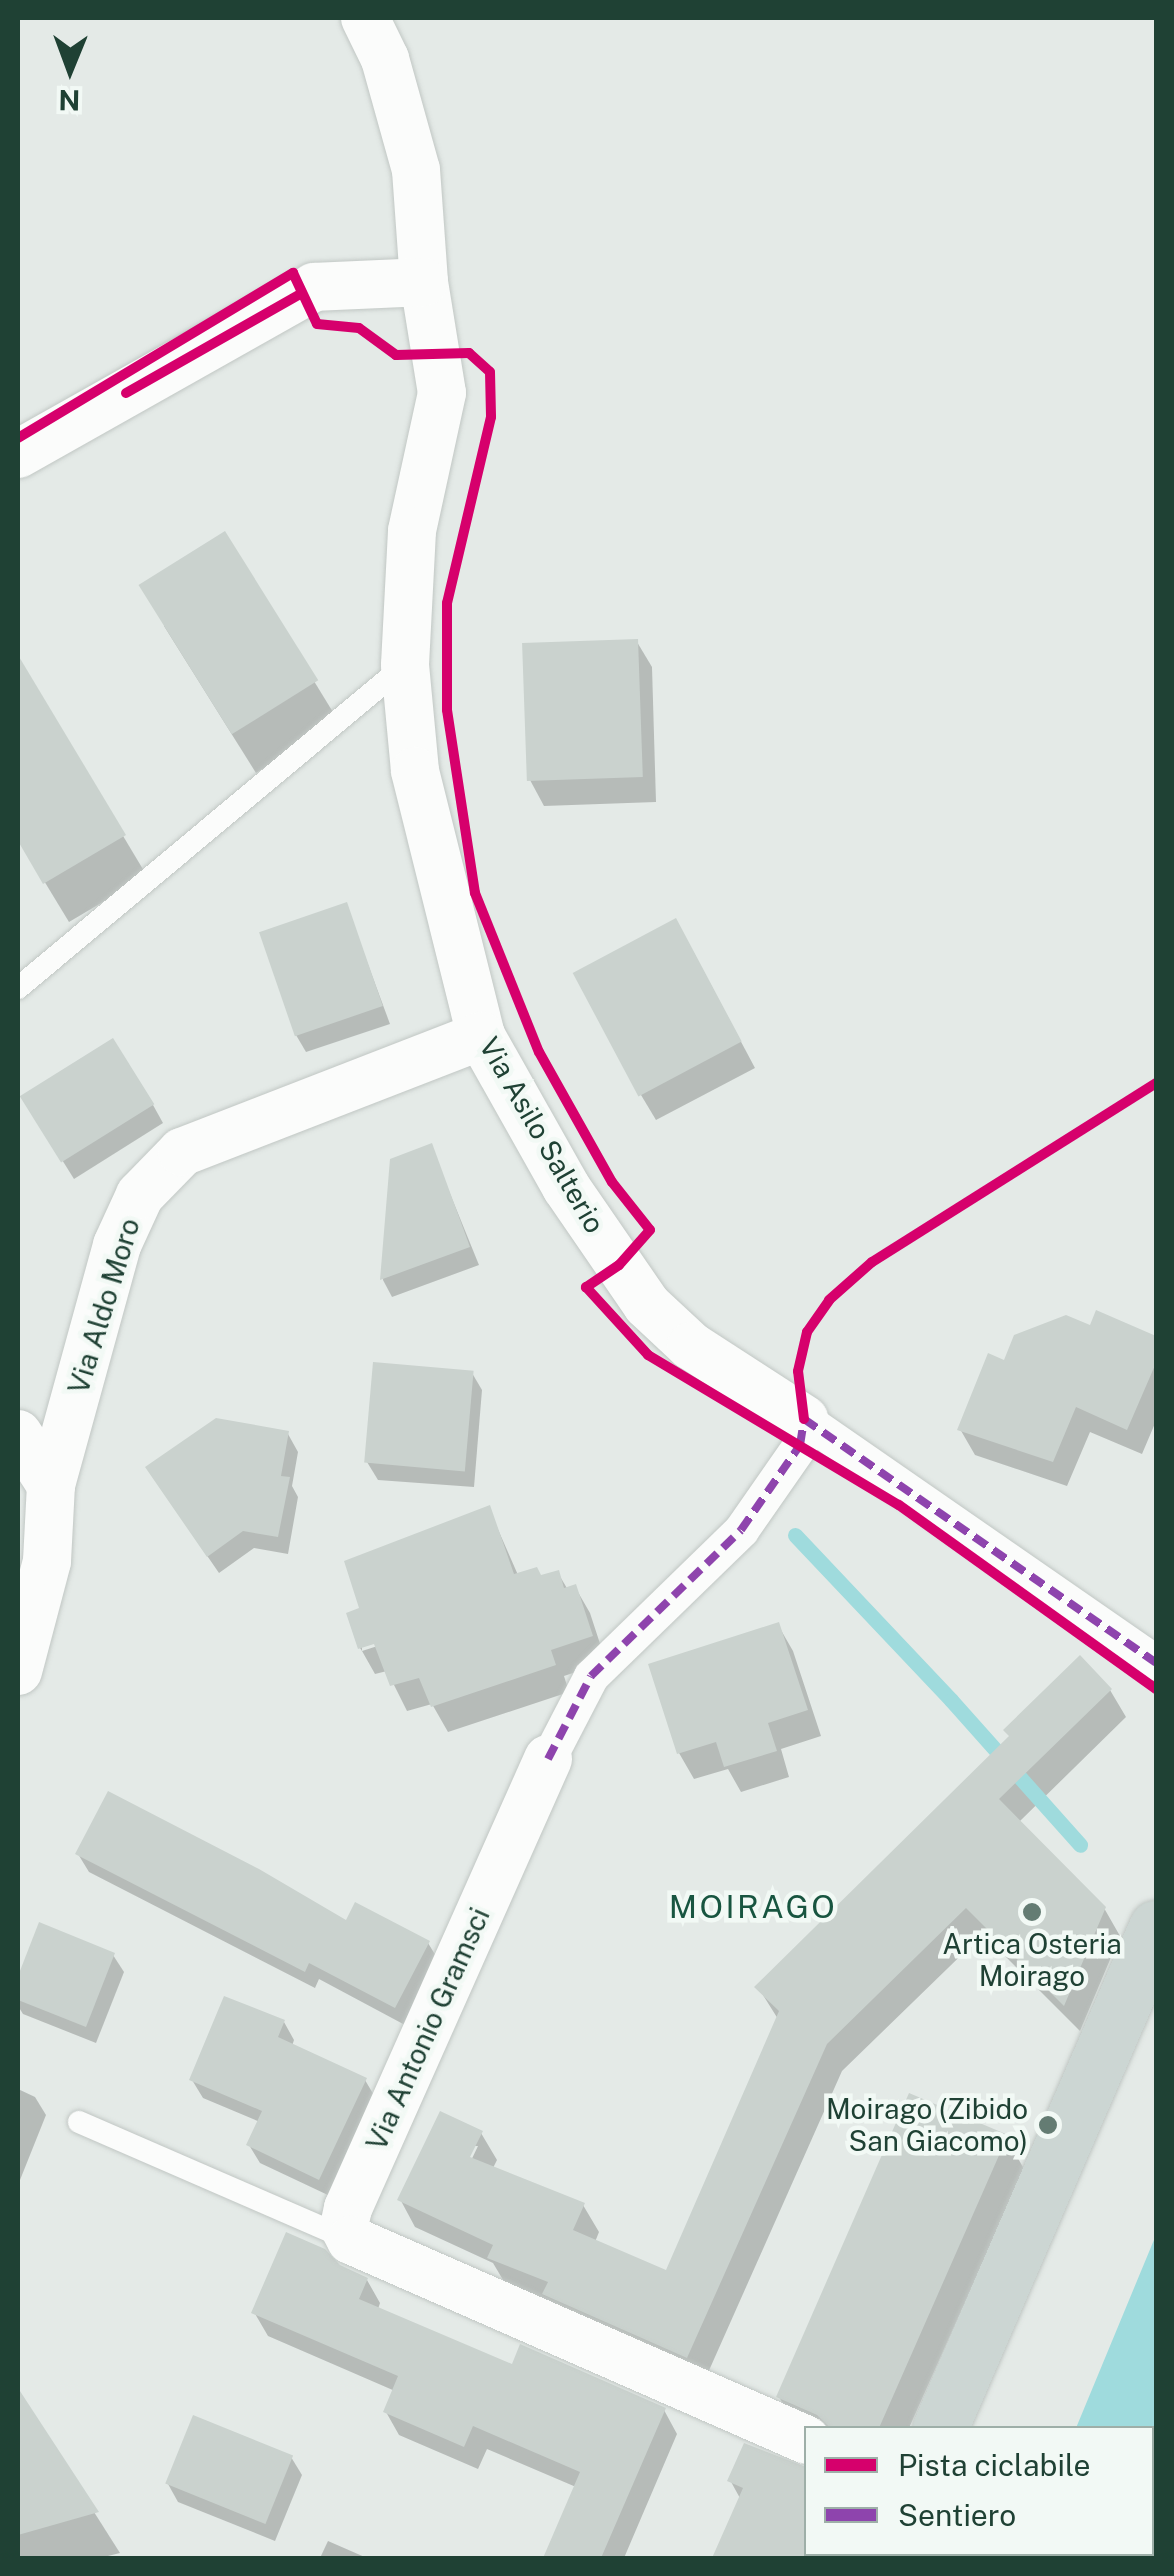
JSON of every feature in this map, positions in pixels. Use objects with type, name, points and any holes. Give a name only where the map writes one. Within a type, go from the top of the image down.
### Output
[{"type":"main road","points":[[941,2426],[1156,1928]]},
{"type":"street","name":"Via Asilo Salterio","points":[[366,18],[385,59],[416,170],[424,282],[442,393],[412,531],[405,665],[415,771],[481,1036],[566,1186],[646,1305],[692,1346],[804,1419],[1156,1664]]},
{"type":"street","points":[[18,454],[314,287],[424,282]]},
{"type":"street","name":"Via Aldo Moro","points":[[18,1671],[47,1562],[51,1485],[117,1245],[140,1195],[182,1152],[481,1036]]},
{"type":"street","name":"Via Antonio Gramsci","points":[[351,2240],[344,2227],[348,2208],[574,1702],[609,1655],[742,1530],[800,1446],[804,1419]]},
{"type":"street","points":[[18,1434],[51,1485]]},
{"type":"street","points":[[351,2240],[804,2439]]},
{"type":"lane","points":[[18,988],[405,665]]},
{"type":"lane","points":[[78,2122],[351,2240]]},
{"type":"water","points":[[1156,2235],[1154,2455],[1154,2426],[1077,2426]]},
{"type":"building","points":[[225,531],[318,680],[232,734],[138,585]]},
{"type":"building","points":[[638,639],[643,777],[527,781],[522,643]]},
{"type":"building","points":[[18,655],[126,835],[43,884],[18,841]]},
{"type":"building","points":[[347,902],[383,1006],[295,1036],[259,932]]},
{"type":"building","points":[[676,918],[742,1042],[638,1097],[573,973]]},
{"type":"building","points":[[113,1038],[154,1104],[61,1162],[20,1096]]},
{"type":"building","points":[[432,1143],[470,1247],[380,1280],[390,1159]]},
{"type":"building","points":[[1096,1310],[1156,1336],[1156,1363],[1127,1430],[1076,1407],[1053,1462],[957,1430],[988,1353],[1004,1360],[1014,1335],[1066,1315],[1090,1325]]},
{"type":"building","points":[[373,1362],[474,1371],[465,1471],[364,1463]]},
{"type":"building","points":[[216,1418],[289,1431],[281,1476],[290,1477],[278,1537],[243,1531],[207,1557],[145,1467]]},
{"type":"building","points":[[490,1505],[514,1574],[537,1567],[541,1575],[559,1570],[564,1588],[576,1584],[593,1636],[551,1650],[556,1665],[431,1707],[419,1678],[390,1686],[374,1644],[358,1649],[346,1613],[359,1608],[344,1561]]},
{"type":"building","points":[[779,1622],[808,1710],[768,1723],[777,1751],[724,1767],[716,1742],[677,1754],[648,1664]]},
{"type":"building","points":[[1080,1655],[1112,1689],[999,1799],[1106,1907],[1064,2006],[966,1908],[827,2044],[687,2358],[542,2294],[548,2282],[487,2258],[493,2245],[397,2200],[440,2111],[483,2131],[470,2157],[585,2203],[573,2230],[666,2270],[779,2011],[754,1987],[1009,1736],[1003,1730]]},
{"type":"building","points":[[108,1791],[259,1869],[346,1920],[355,1902],[430,1941],[395,2008],[309,1963],[305,1972],[75,1854]]},
{"type":"building","points":[[39,1922],[115,1953],[86,2027],[18,2000],[18,1976]]},
{"type":"building","points":[[224,1996],[285,2020],[278,2037],[367,2078],[319,2180],[246,2145],[262,2111],[189,2080]]},
{"type":"building","points":[[909,2093],[1008,2135],[880,2426],[828,2426],[817,2415],[776,2397]]},
{"type":"building","points":[[286,2232],[325,2249],[340,2265],[368,2278],[359,2299],[512,2364],[520,2344],[666,2408],[601,2558],[543,2558],[580,2472],[473,2426],[464,2447],[383,2412],[398,2376],[251,2313]]},
{"type":"building","points":[[18,2388],[99,2512],[18,2535]]},
{"type":"building","points":[[193,2415],[293,2455],[265,2524],[165,2484]]},
{"type":"building","points":[[744,2443],[804,2466],[806,2558],[712,2558],[743,2488],[727,2481]]},
{"type":"waterway","points":[[795,1535],[951,1700],[1080,1845]]},
{"type":"marked path","points":[[548,1759],[591,1676],[741,1530],[800,1445],[804,1419],[1156,1663]]},
{"type":"cycle path","points":[[18,438],[293,273],[317,324],[359,328],[396,355],[469,353],[490,372],[491,417],[447,603],[447,710],[475,893],[539,1052],[612,1182],[650,1230],[619,1265],[586,1287],[648,1355],[899,1505],[1156,1689]]},
{"type":"cycle path","points":[[126,393],[302,293]]},
{"type":"cycle path","points":[[804,1419],[798,1371],[807,1332],[829,1300],[872,1262],[1156,1083]]},
{"type":"place","name":"Artica Osteria Moirago","points":[[1032,1912]]},
{"type":"place","name":"Moirago (Zibido San Giacomo)","points":[[1048,2125]]},
{"type":"district","name":"MOIRAGO","points":[[753,1907]]}]
